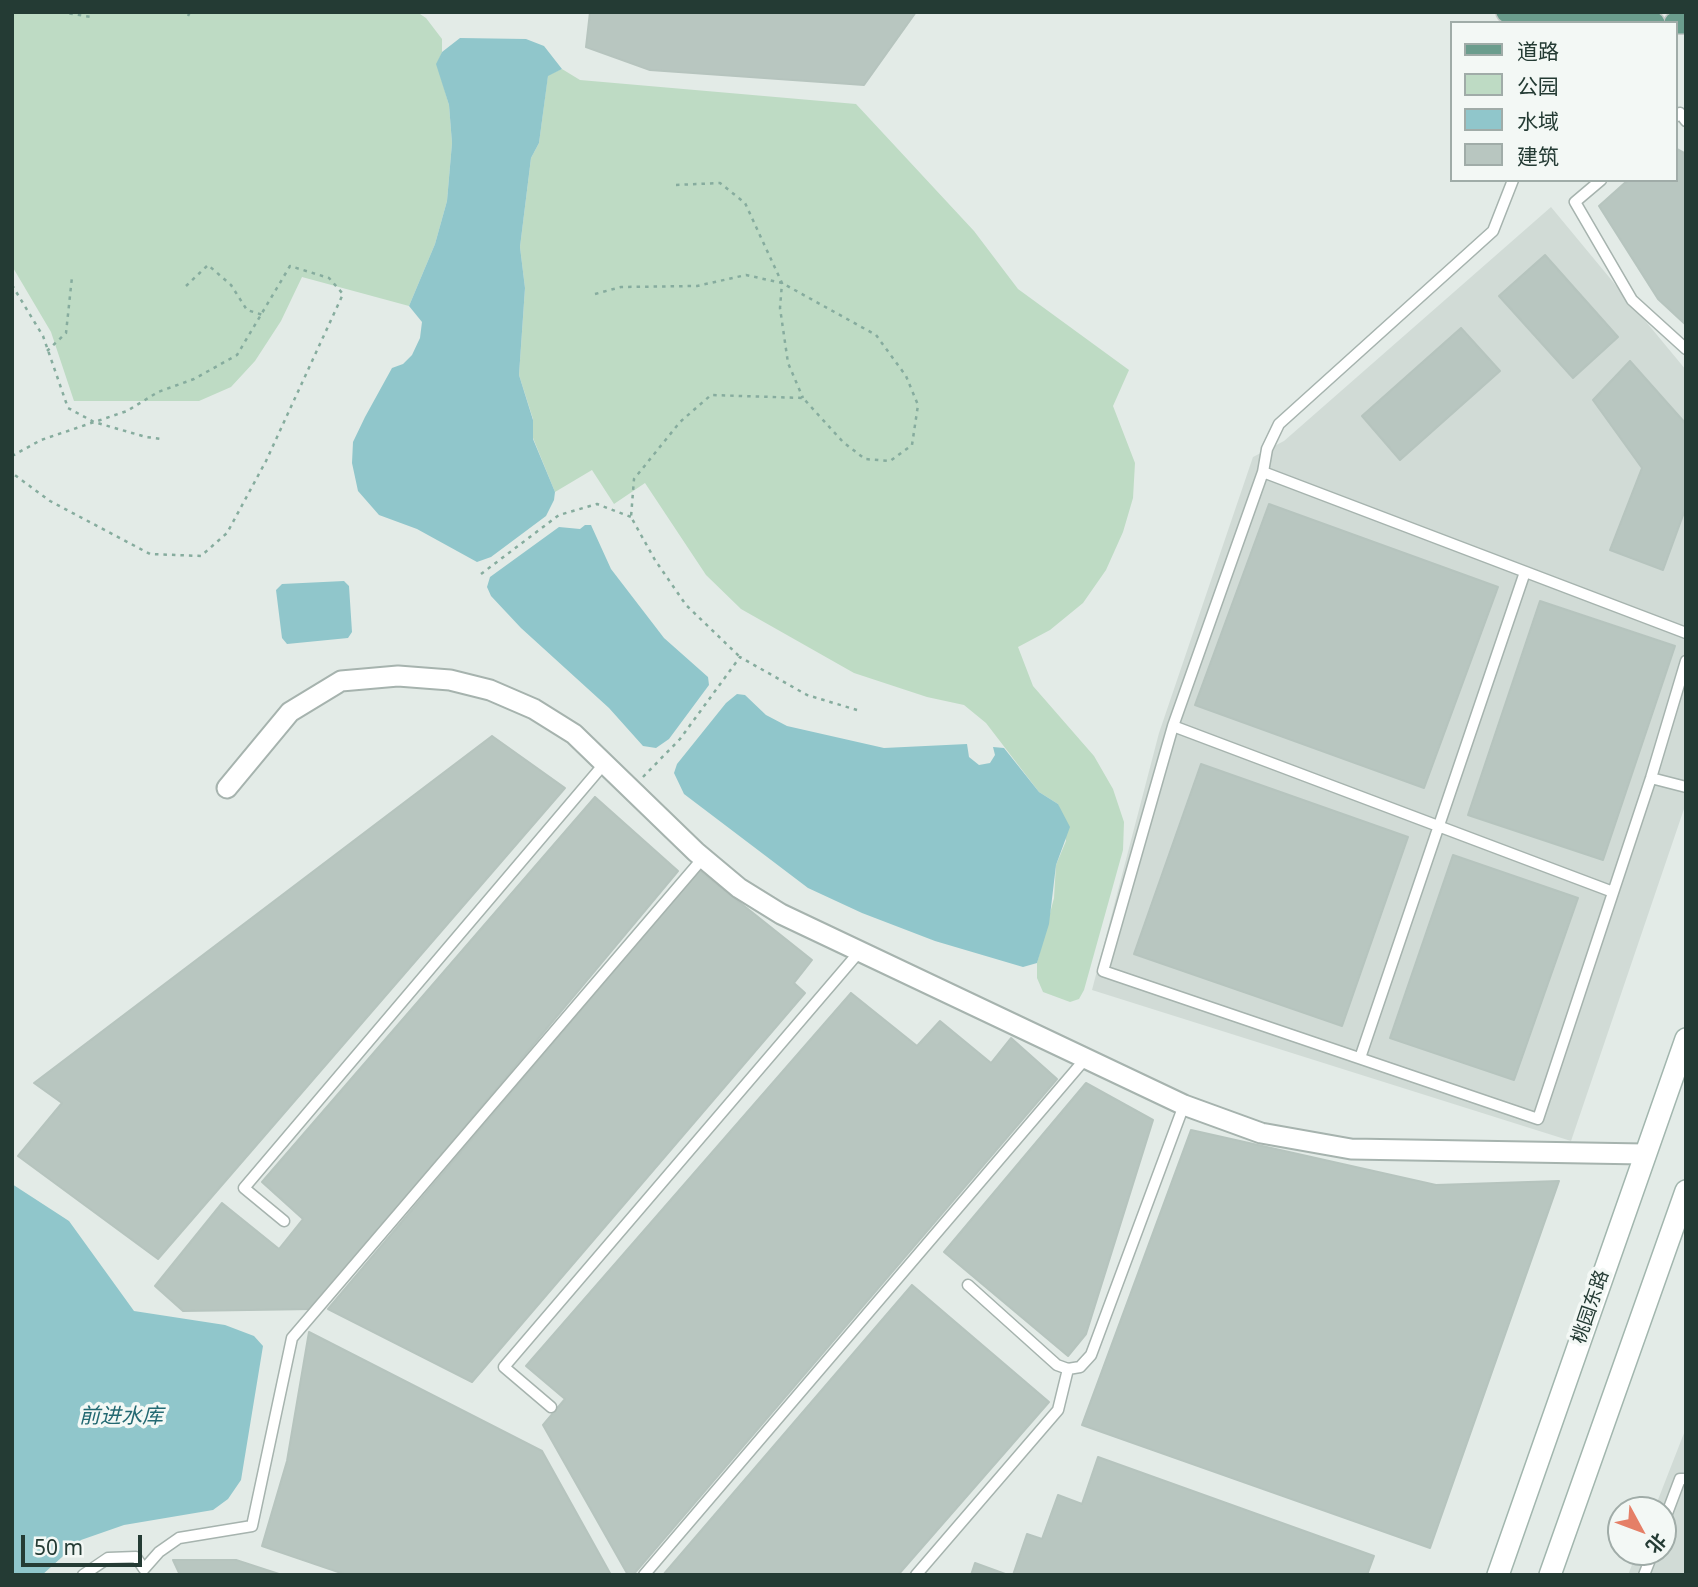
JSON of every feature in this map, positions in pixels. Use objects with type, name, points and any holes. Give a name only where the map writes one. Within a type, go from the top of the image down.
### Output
[{"type":"main road","points":[[1507,12],[1561,20],[1592,21]]},
{"type":"main road","name":"桃园东路","points":[[1498,1575],[1686,1039]]},
{"type":"main road","points":[[1550,1575],[1684,1199]]},
{"type":"street","points":[[227,788],[290,712],[341,681],[398,676],[450,680],[490,690],[534,709],[574,734],[703,858],[739,888],[781,915],[1184,1105],[1261,1133],[1351,1149],[1644,1154]]},
{"type":"lane","points":[[1512,182],[1493,231],[1279,424],[1267,449],[1263,472],[1173,726],[1103,971],[1538,1119],[1651,778],[1686,662]]},
{"type":"lane","points":[[1599,182],[1576,202],[1632,300],[1686,349]]},
{"type":"lane","points":[[1263,472],[1686,633]]},
{"type":"lane","points":[[1360,1058],[1525,572]]},
{"type":"lane","points":[[1173,726],[1613,892]]},
{"type":"lane","points":[[284,1221],[244,1188],[604,764]]},
{"type":"lane","points":[[1651,778],[1686,787]]},
{"type":"lane","points":[[83,1575],[108,1558],[136,1558],[145,1572],[159,1552],[179,1538],[251,1526],[292,1338],[703,858]]},
{"type":"lane","points":[[551,1407],[504,1367],[861,951]]},
{"type":"lane","points":[[644,1575],[1086,1058]]},
{"type":"lane","points":[[968,1285],[1057,1365],[1069,1369],[1080,1367],[1091,1355],[1184,1105]]},
{"type":"lane","points":[[916,1575],[1058,1410],[1069,1369]]},
{"type":"lane","points":[[1674,1496],[1680,1479],[1686,1479]]},
{"type":"path","points":[[61,12],[91,17]]},
{"type":"path","points":[[595,294],[621,288],[697,286],[746,275],[782,283],[876,335],[906,376],[918,405],[912,445],[890,461],[865,459],[843,442],[803,398],[788,363],[780,309],[782,283],[745,203],[720,183],[676,184]]},
{"type":"path","points":[[186,286],[208,265],[231,285],[247,310],[263,315]]},
{"type":"path","points":[[12,456],[41,440],[127,411],[158,392],[194,379],[237,355],[290,266],[330,278],[343,294],[266,461],[227,533],[201,556],[150,554],[50,501],[12,473]]},
{"type":"path","points":[[47,351],[66,333],[72,277]]},
{"type":"path","points":[[12,285],[43,336],[68,408],[94,422],[162,439]]},
{"type":"path","points":[[803,398],[711,395],[680,422],[634,479],[631,517],[687,605],[740,657],[807,695],[857,710]]},
{"type":"path","points":[[481,574],[559,515],[597,505],[631,517]]},
{"type":"path","points":[[631,789],[680,739],[740,657]]},
{"type":"shaded area","points":[[1551,207],[1686,370],[1686,803],[1571,1141],[1092,990],[1159,733],[1253,457],[1284,441]]},
{"type":"shaded area","points":[[1686,1428],[1686,1575],[1628,1575],[1632,1566],[1677,1566],[1677,1496],[1659,1496]]},
{"type":"green space","points":[[12,12],[417,12],[426,18],[442,39],[442,52],[437,64],[449,105],[452,143],[447,201],[435,244],[409,306],[302,277],[281,321],[255,361],[231,387],[199,401],[74,401],[51,332],[12,266]]},
{"type":"green space","points":[[562,69],[580,80],[856,104],[974,231],[1018,289],[1129,370],[1113,406],[1135,463],[1133,498],[1123,532],[1106,570],[1083,603],[1050,630],[1018,647],[1033,686],[1094,756],[1113,789],[1124,822],[1123,850],[1084,990],[1079,999],[1070,1002],[1043,992],[1037,978],[1037,963],[1054,898],[1056,865],[1066,841],[1058,804],[1039,792],[986,723],[964,705],[927,697],[854,673],[741,609],[706,575],[645,483],[614,504],[592,470],[555,492],[533,438],[533,419],[519,375],[525,288],[520,247],[531,158],[539,143],[548,75]]},
{"type":"water","points":[[460,38],[526,39],[544,46],[562,69],[548,76],[539,143],[531,158],[520,247],[525,288],[519,375],[533,420],[533,439],[555,492],[554,500],[546,516],[491,557],[477,562],[417,529],[379,515],[358,491],[352,463],[353,442],[365,417],[392,368],[403,364],[412,355],[420,338],[422,322],[409,306],[435,244],[447,201],[452,143],[449,105],[436,64],[442,52]]},
{"type":"water","points":[[591,525],[611,569],[664,638],[708,677],[709,685],[669,739],[656,748],[643,746],[609,708],[521,628],[491,596],[487,587],[490,577],[559,527],[580,529]]},
{"type":"water","points":[[344,581],[349,586],[352,632],[348,638],[287,644],[282,638],[276,590],[282,584]]},
{"type":"water","points":[[737,694],[745,695],[766,715],[787,726],[884,748],[967,744],[969,757],[979,765],[990,763],[995,755],[993,747],[1004,748],[1039,792],[1058,804],[1070,827],[1056,865],[1049,924],[1037,963],[1023,967],[935,941],[862,913],[808,888],[684,794],[674,773],[677,764],[726,703]]},
{"type":"water","name":"前进水库","points":[[12,1184],[69,1221],[134,1311],[225,1325],[254,1336],[263,1346],[241,1480],[228,1499],[213,1510],[124,1525],[81,1540],[42,1575],[12,1575]]},
{"type":"building","points":[[590,12],[916,12],[864,85],[650,70],[586,47]]},
{"type":"building","points":[[1677,149],[1686,154],[1686,325],[1658,299],[1599,206],[1626,182],[1677,182]]},
{"type":"building","points":[[1545,255],[1618,337],[1573,378],[1499,296]]},
{"type":"building","points":[[1461,328],[1500,371],[1400,460],[1362,416]]},
{"type":"building","points":[[1630,361],[1686,424],[1686,507],[1663,570],[1610,550],[1642,468],[1593,400]]},
{"type":"building","points":[[1269,504],[1498,587],[1424,788],[1195,705]]},
{"type":"building","points":[[1540,601],[1675,646],[1603,860],[1468,815]]},
{"type":"building","points":[[492,736],[565,788],[158,1259],[18,1156],[62,1103],[34,1083]]},
{"type":"building","points":[[1201,764],[1408,837],[1342,1026],[1134,954]]},
{"type":"building","points":[[595,797],[678,871],[313,1309],[183,1311],[155,1286],[222,1203],[279,1249],[303,1219],[262,1182]]},
{"type":"building","points":[[1453,855],[1578,898],[1514,1080],[1390,1038]]},
{"type":"building","points":[[699,870],[812,960],[794,983],[805,993],[472,1382],[328,1309]]},
{"type":"building","points":[[851,993],[917,1046],[940,1021],[991,1063],[1011,1038],[1057,1079],[633,1575],[628,1575],[543,1425],[565,1399],[526,1366]]},
{"type":"building","points":[[1086,1083],[1153,1120],[1086,1334],[1068,1356],[944,1252]]},
{"type":"building","points":[[1191,1130],[1436,1185],[1559,1181],[1430,1548],[1082,1425]]},
{"type":"building","points":[[912,1285],[1049,1402],[898,1575],[663,1575]]},
{"type":"building","points":[[309,1332],[542,1451],[611,1575],[347,1575],[262,1546],[287,1461]]},
{"type":"building","points":[[1098,1457],[1374,1556],[1367,1575],[1013,1575],[1027,1534],[1042,1539],[1058,1495],[1082,1504]]},
{"type":"building","points":[[173,1560],[236,1560],[282,1575],[180,1575]]},
{"type":"building","points":[[975,1563],[1008,1575],[971,1575]]}]
